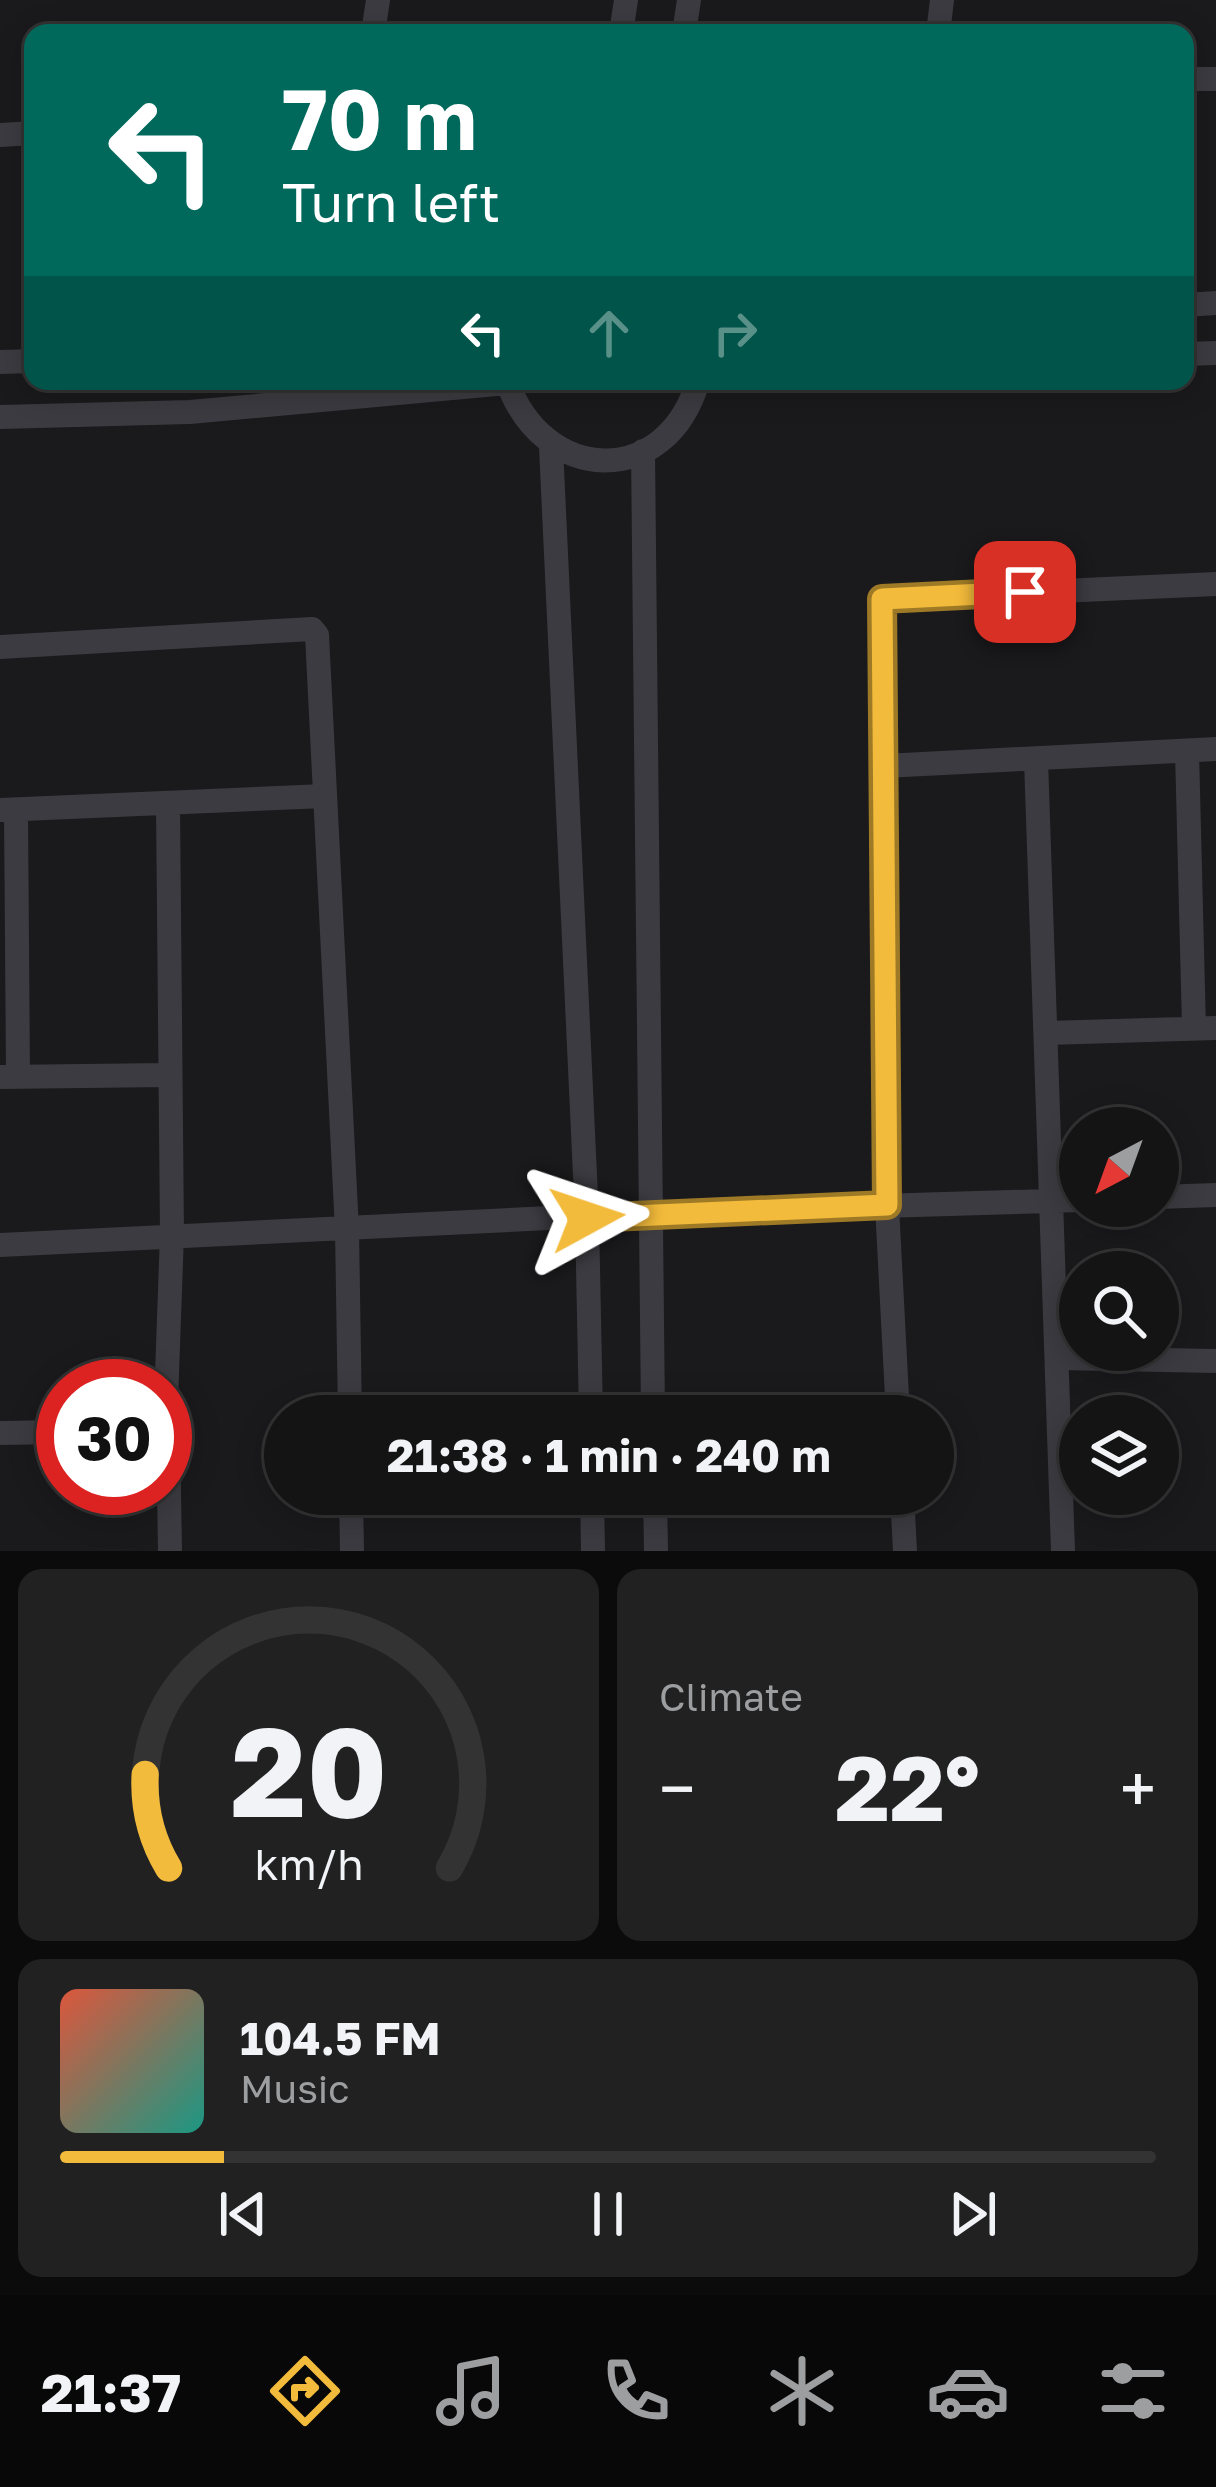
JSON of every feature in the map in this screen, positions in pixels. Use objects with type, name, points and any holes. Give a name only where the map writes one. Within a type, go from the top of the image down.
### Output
[{"type":"street","points":[[0,417],[190,412],[422,390]]},
{"type":"street","points":[[510,390],[523,419],[551,447],[589,461],[629,458],[664,441],[689,410],[695,390]]},
{"type":"street","points":[[551,447],[587,1218],[591,1395]]},
{"type":"street","points":[[643,451],[653,1395]]},
{"type":"street","points":[[897,1395],[887,1205],[882,599],[1216,584]]},
{"type":"street","points":[[0,647],[312,629],[317,635],[347,1230],[350,1395]]},
{"type":"street","points":[[884,766],[1216,749]]},
{"type":"street","points":[[1047,1033],[1205,1028],[1187,751]]},
{"type":"street","points":[[1036,760],[1063,1551]]},
{"type":"street","points":[[168,1075],[9,1077],[8,810],[324,796]]},
{"type":"street","points":[[168,804],[169,1359]]},
{"type":"street","points":[[1179,1197],[1216,1196]]},
{"type":"street","points":[[0,1245],[650,1213],[1059,1201]]},
{"type":"street","points":[[1057,1358],[1216,1361]]},
{"type":"street","points":[[0,1433],[36,1432]]},
{"type":"street","points":[[169,1515],[170,1551]]},
{"type":"street","points":[[351,1515],[352,1551]]},
{"type":"street","points":[[592,1515],[593,1551]]},
{"type":"street","points":[[655,1515],[656,1551]]},
{"type":"street","points":[[903,1515],[905,1551]]},
{"type":"route","points":[[587,1218],[887,1205],[882,599],[1025,592]]}]
